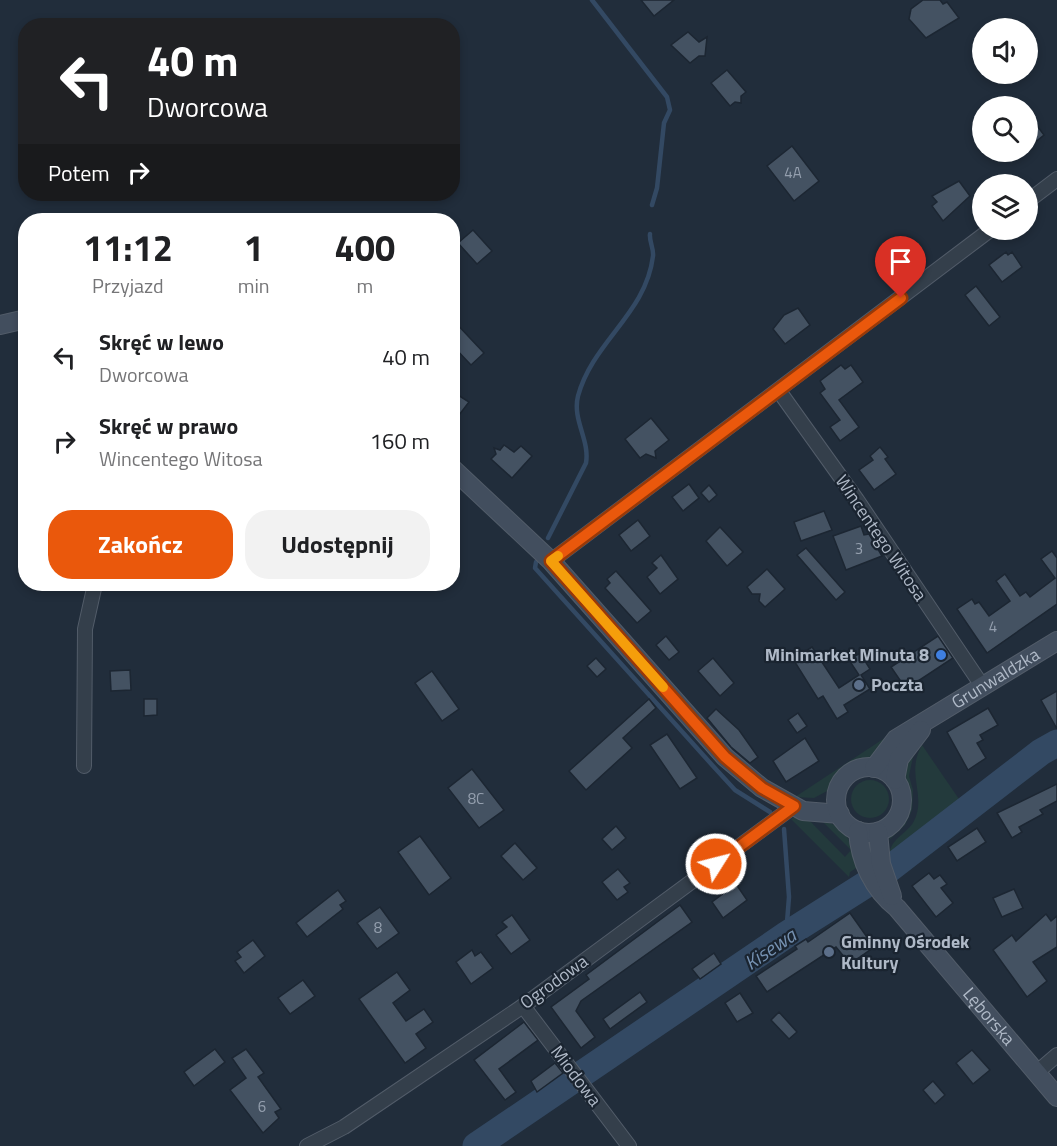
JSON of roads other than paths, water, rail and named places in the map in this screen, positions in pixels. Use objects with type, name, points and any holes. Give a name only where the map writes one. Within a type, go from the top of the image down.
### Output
[{"type":"main road","points":[[0,326],[18,321]]},
{"type":"main road","points":[[460,476],[551,561],[725,757],[762,788],[812,814],[838,807]]},
{"type":"main road","name":"Grunwaldzka","points":[[874,768],[896,740],[1057,641]]},
{"type":"main road","name":"Grunwaldzka","points":[[895,780],[899,759],[935,716]]},
{"type":"main road","points":[[861,768],[881,769],[895,780],[901,791],[900,812],[888,828],[878,832],[858,831],[849,826],[838,807],[838,789],[851,773],[861,768]]},
{"type":"main road","name":"Lęborska","points":[[858,831],[862,860],[874,868],[897,908],[1057,1097]]},
{"type":"main road","name":"Lęborska","points":[[874,868],[878,832]]},
{"type":"street","points":[[1038,193],[1057,178]]},
{"type":"street","points":[[551,561],[977,240]]},
{"type":"street","name":"Wincentego Witosa","points":[[779,391],[858,500],[936,621],[983,687]]},
{"type":"street","points":[[84,766],[85,629],[93,591]]},
{"type":"street","name":"Ogrodowa","points":[[307,1146],[344,1127],[523,1006],[794,806]]},
{"type":"street","name":"Miodowa","points":[[523,1006],[629,1146]]},
{"type":"street","points":[[1036,1074],[1057,1055]]},
{"type":"waterway","points":[[592,0],[667,97],[670,110],[664,123],[657,188],[652,205]]},
{"type":"waterway","points":[[548,538],[586,463],[586,446],[577,413],[578,396],[595,359],[640,295],[653,256],[650,234]]},
{"type":"waterway","points":[[536,562],[535,568],[735,790],[770,812]]},
{"type":"waterway","name":"Kisewa","points":[[476,1146],[786,935],[884,873],[1041,752],[1057,743]]},
{"type":"waterway","points":[[784,829],[789,897],[786,935]]},
{"type":"place","name":"Minimarket Minuta 8","points":[[941,655]]},
{"type":"place","name":"Poczta","points":[[859,685]]},
{"type":"place","name":"Gminny Ośrodek Kultury","points":[[829,952]]}]
